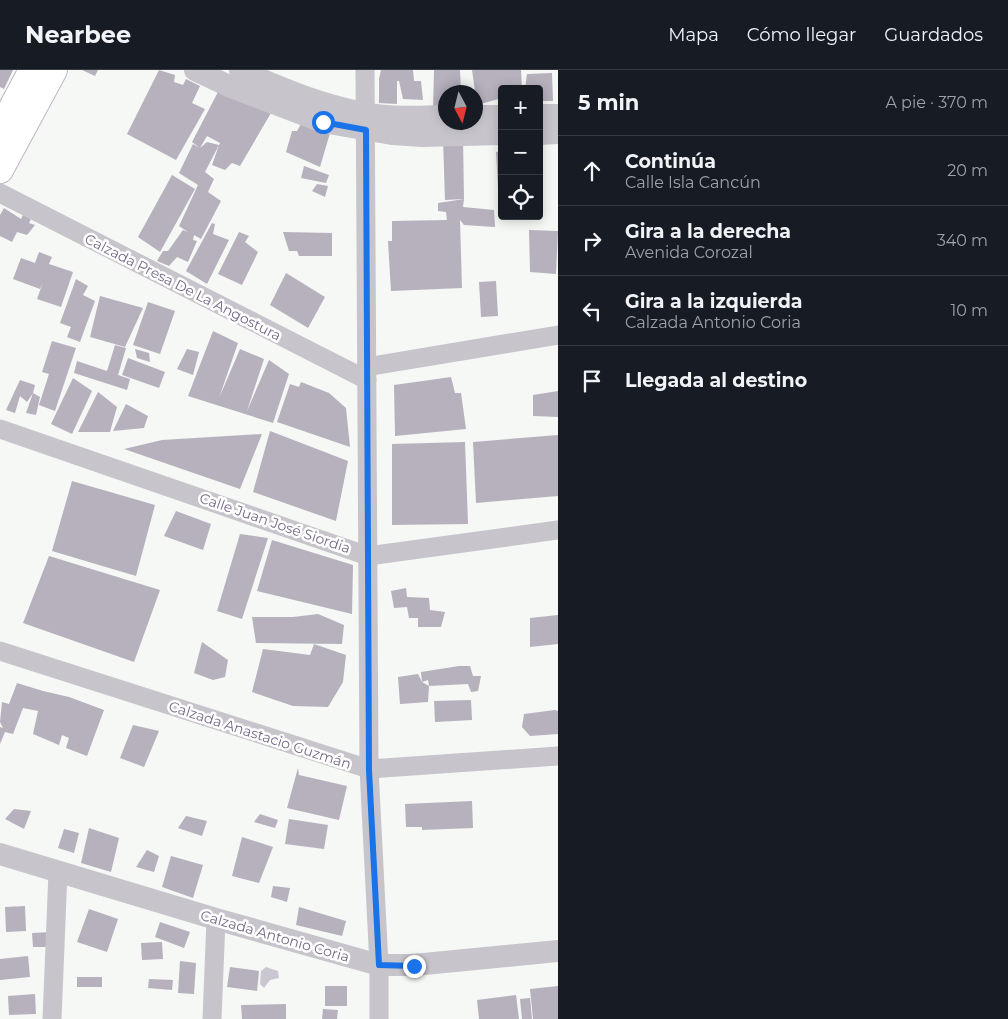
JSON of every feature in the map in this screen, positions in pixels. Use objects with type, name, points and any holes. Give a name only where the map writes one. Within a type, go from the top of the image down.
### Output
[{"type":"main road","points":[[0,130],[32,70]]},
{"type":"main road","points":[[0,170],[54,70]]},
{"type":"street","points":[[195,70],[231,87],[315,119],[366,122],[438,117]]},
{"type":"street","points":[[240,70],[278,87],[325,104],[392,134],[422,136],[498,134]]},
{"type":"street","points":[[365,70],[369,770],[379,965],[379,1019]]},
{"type":"street","points":[[543,116],[558,115]]},
{"type":"street","points":[[483,116],[498,116]]},
{"type":"street","points":[[543,134],[558,133]]},
{"type":"street","name":"Calzada Presa De La Angostura","points":[[0,193],[366,374]]},
{"type":"street","points":[[366,374],[558,334]]},
{"type":"street","name":"Calle Juan José Siordia","points":[[0,428],[368,556],[558,530]]},
{"type":"street","name":"Calzada Anastacio Guzmán","points":[[0,651],[369,770],[558,756]]},
{"type":"street","name":"Calzada Antonio Coria","points":[[0,854],[216,919],[379,965],[414,966],[558,951]]},
{"type":"street","points":[[52,1019],[58,872]]},
{"type":"street","points":[[212,1019],[216,919]]},
{"type":"shaded area","points":[[266,967],[278,971],[279,978],[270,980],[264,988],[260,984],[261,971]]},
{"type":"building","points":[[0,70],[13,70],[4,89],[0,87]]},
{"type":"building","points":[[82,70],[98,70],[95,76]]},
{"type":"building","points":[[159,70],[175,75],[174,82],[183,85],[186,79],[200,86],[192,103],[205,109],[176,160],[127,134]]},
{"type":"building","points":[[381,70],[413,70],[414,81],[421,81],[423,100],[403,99],[399,81],[397,81],[397,104],[379,103]]},
{"type":"building","points":[[434,70],[460,70],[461,85],[438,85],[438,109],[433,110]]},
{"type":"building","points":[[472,70],[521,70],[522,85],[498,85],[498,99],[483,103],[483,85],[474,85]]},
{"type":"building","points":[[552,73],[553,101],[543,101],[543,85],[526,85],[527,74]]},
{"type":"building","points":[[219,90],[271,113],[240,166],[232,163],[225,170],[212,165],[220,143],[207,136],[200,148],[192,142]]},
{"type":"building","points":[[301,124],[330,133],[320,167],[286,152],[292,131],[297,131]]},
{"type":"building","points":[[463,138],[464,199],[445,200],[443,139]]},
{"type":"building","points":[[207,142],[219,145],[205,172],[214,179],[208,192],[221,201],[201,239],[194,235],[193,240],[197,241],[188,262],[177,257],[169,266],[157,261],[163,251],[168,251],[183,230],[188,232],[179,226],[198,185],[179,173],[193,144],[200,148]]},
{"type":"building","points":[[496,152],[498,152],[498,187]]},
{"type":"building","points":[[304,166],[329,175],[326,183],[301,178]]},
{"type":"building","points":[[172,175],[195,189],[160,252],[138,237]]},
{"type":"building","points":[[317,184],[328,186],[325,197],[312,191]]},
{"type":"building","points":[[464,199],[463,207],[494,210],[495,227],[464,225],[460,220],[462,288],[391,291],[388,241],[392,241],[392,221],[447,220],[446,212],[438,211],[438,203]]},
{"type":"building","points":[[4,208],[21,219],[26,209],[34,212],[29,223],[35,225],[27,235],[17,232],[12,242],[0,236],[0,215]]},
{"type":"building","points":[[212,223],[215,224],[213,234],[229,240],[207,284],[186,271]]},
{"type":"building","points":[[529,230],[558,231],[556,274],[530,272]]},
{"type":"building","points":[[239,232],[249,236],[245,242],[258,252],[242,285],[218,274]]},
{"type":"building","points":[[283,232],[332,233],[332,256],[299,256],[297,251],[289,251]]},
{"type":"building","points":[[39,252],[52,257],[49,264],[73,272],[61,307],[37,299],[43,282],[40,289],[13,279],[21,258],[35,263]]},
{"type":"building","points":[[286,273],[325,297],[308,328],[270,305]]},
{"type":"building","points":[[76,279],[88,286],[83,295],[95,301],[80,342],[67,337],[71,327],[60,323]]},
{"type":"building","points":[[496,281],[498,316],[481,317],[479,282]]},
{"type":"building","points":[[100,296],[143,308],[125,347],[90,337]]},
{"type":"building","points":[[148,302],[175,311],[160,354],[133,345]]},
{"type":"building","points":[[213,331],[238,343],[219,398],[240,349],[264,359],[247,411],[269,360],[289,374],[273,423],[188,396]]},
{"type":"building","points":[[52,341],[76,348],[55,411],[39,405],[49,374],[42,372]]},
{"type":"building","points":[[115,345],[126,348],[118,375],[130,379],[127,390],[74,373],[77,361],[107,371]]},
{"type":"building","points":[[135,349],[149,353],[150,362],[137,358]]},
{"type":"building","points":[[187,349],[199,352],[193,375],[177,369]]},
{"type":"building","points":[[128,358],[165,372],[159,388],[122,375]]},
{"type":"building","points":[[451,377],[455,393],[461,393],[466,429],[395,436],[394,385]]},
{"type":"building","points":[[73,378],[92,391],[72,434],[51,424]]},
{"type":"building","points":[[20,380],[35,385],[33,393],[27,402],[20,396],[15,413],[6,410]]},
{"type":"building","points":[[301,382],[329,393],[346,408],[350,447],[277,422],[290,384],[299,387]]},
{"type":"building","points":[[558,391],[558,417],[533,416],[533,395]]},
{"type":"building","points":[[98,392],[117,407],[110,432],[78,432]]},
{"type":"building","points":[[33,393],[40,397],[36,415],[26,413]]},
{"type":"building","points":[[126,404],[148,416],[144,428],[113,431]]},
{"type":"building","points":[[270,431],[348,461],[336,521],[253,492]]},
{"type":"building","points":[[262,434],[240,489],[124,449],[162,440]]},
{"type":"building","points":[[558,435],[558,496],[476,503],[473,442]]},
{"type":"building","points":[[465,442],[468,524],[392,525],[392,444]]},
{"type":"building","points":[[72,481],[155,505],[136,576],[52,551]]},
{"type":"building","points":[[176,511],[211,524],[203,550],[164,536]]},
{"type":"building","points":[[240,534],[268,538],[242,619],[217,611]]},
{"type":"building","points":[[272,540],[353,565],[352,614],[257,591]]},
{"type":"building","points":[[49,556],[160,590],[134,662],[23,623]]},
{"type":"building","points":[[406,588],[407,597],[429,598],[430,610],[445,612],[441,627],[418,627],[418,618],[409,618],[407,607],[394,608],[391,591]]},
{"type":"building","points":[[318,614],[344,625],[342,644],[256,643],[252,617],[293,617]]},
{"type":"building","points":[[558,615],[558,644],[530,647],[530,618]]},
{"type":"building","points":[[202,642],[228,660],[225,677],[213,680],[194,673]]},
{"type":"building","points":[[314,644],[346,655],[343,682],[328,707],[293,706],[252,692],[263,649],[310,655]]},
{"type":"building","points":[[459,666],[470,666],[473,676],[481,676],[478,691],[471,692],[468,684],[429,686],[428,680],[422,682],[421,672]]},
{"type":"building","points":[[418,674],[422,682],[429,686],[428,702],[400,704],[398,677]]},
{"type":"building","points":[[17,683],[69,697],[104,710],[87,756],[66,748],[69,738],[62,735],[59,745],[33,734],[38,711],[23,708],[13,734],[5,732],[0,744],[0,727],[3,728],[0,722],[2,702],[9,704]]},
{"type":"building","points":[[471,700],[472,720],[435,722],[434,701]]},
{"type":"building","points":[[558,711],[558,734],[530,736],[522,727],[524,714]]},
{"type":"building","points":[[133,725],[159,731],[144,767],[120,758]]},
{"type":"building","points":[[298,768],[299,775],[347,786],[339,820],[287,808]]},
{"type":"building","points":[[472,801],[473,828],[422,830],[422,827],[406,827],[405,804]]},
{"type":"building","points":[[14,809],[31,811],[24,829],[5,819]]},
{"type":"building","points":[[260,814],[278,820],[275,828],[254,822]]},
{"type":"building","points":[[186,816],[207,821],[202,836],[178,828]]},
{"type":"building","points":[[289,819],[328,825],[324,849],[285,844]]},
{"type":"building","points":[[89,828],[119,838],[111,872],[81,863]]},
{"type":"building","points":[[64,829],[79,833],[74,853],[58,848]]},
{"type":"building","points":[[242,837],[273,847],[259,883],[232,876]]},
{"type":"building","points":[[147,850],[159,856],[154,872],[136,867]]},
{"type":"building","points":[[171,856],[203,865],[193,898],[162,887]]},
{"type":"building","points":[[273,886],[290,888],[287,902],[271,897]]},
{"type":"building","points":[[25,906],[26,931],[6,932],[5,907]]},
{"type":"building","points":[[299,907],[346,921],[342,936],[296,925]]},
{"type":"building","points":[[89,909],[118,919],[107,952],[77,942]]},
{"type":"building","points":[[160,922],[190,932],[184,948],[155,937]]},
{"type":"building","points":[[53,932],[53,947],[33,947],[32,933]]},
{"type":"building","points":[[162,942],[163,959],[142,960],[141,943]]},
{"type":"building","points":[[28,956],[30,977],[0,980],[0,959]]},
{"type":"building","points":[[180,961],[196,963],[194,994],[178,993]]},
{"type":"building","points":[[230,967],[259,971],[257,991],[227,987]]},
{"type":"building","points":[[77,977],[102,977],[102,987],[77,987]]},
{"type":"building","points":[[149,979],[173,980],[172,990],[148,988]]},
{"type":"building","points":[[325,986],[347,986],[347,1006],[325,1006]]},
{"type":"building","points":[[558,986],[558,1019],[533,1019],[530,989]]},
{"type":"building","points":[[35,994],[36,1014],[9,1015],[8,996]]},
{"type":"building","points":[[516,995],[519,1019],[479,1019],[477,1000]]},
{"type":"building","points":[[530,998],[532,1019],[522,1019],[520,999]]},
{"type":"building","points":[[286,1004],[286,1019],[242,1019],[241,1005]]},
{"type":"building","points":[[323,1009],[338,1010],[337,1019],[322,1019]]},
{"type":"route","points":[[323,122],[366,130],[369,770],[379,965],[414,966]]}]
